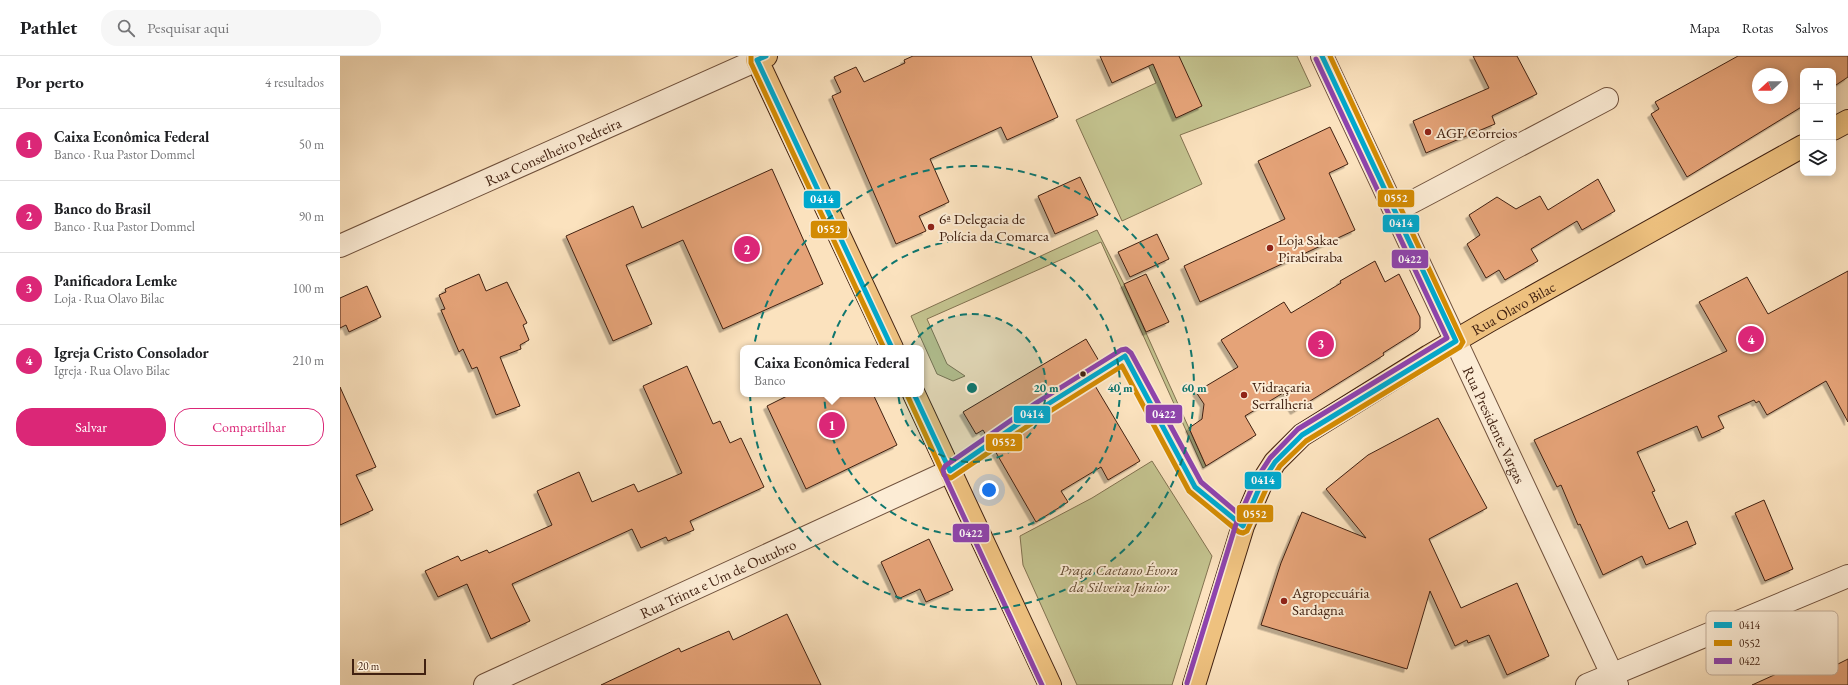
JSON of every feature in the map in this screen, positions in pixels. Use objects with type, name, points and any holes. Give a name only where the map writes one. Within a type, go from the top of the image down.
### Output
[{"type":"main road","points":[[761,58],[891,345]]},
{"type":"main road","points":[[1836,127],[1848,121]]},
{"type":"main road","name":"Rua Olavo Bilac","points":[[1194,685],[1243,526],[1261,484],[1275,462],[1302,435],[1456,341],[1800,148]]},
{"type":"main road","points":[[915,397],[1050,685]]},
{"type":"street","name":"Rua Presidente Vargas","points":[[1322,56],[1615,680]]},
{"type":"street","name":"Rua Conselheiro Pedreira","points":[[340,246],[761,58]]},
{"type":"street","points":[[1395,211],[1607,99]]},
{"type":"street","name":"Rua Trinta e Um de Outubro","points":[[485,685],[950,471]]},
{"type":"street","points":[[1770,611],[1848,576]]},
{"type":"street","points":[[1587,685],[1615,680],[1706,639]]},
{"type":"green space","points":[[1144,56],[1297,56],[1311,86],[1180,135],[1202,184],[1122,221],[1076,120],[1156,83]]},
{"type":"green space","points":[[1097,230],[1124,284],[1206,466],[1203,468],[1101,242],[927,319],[947,364],[965,376],[953,381],[937,374],[911,316]]},
{"type":"green space","name":"Praça Caetano Évora da Silveira Júnior","points":[[1152,461],[1212,556],[1172,685],[1077,685],[1023,565],[1020,536],[1092,498]]},
{"type":"building","points":[[913,56],[1031,56],[1058,117],[1007,140],[1001,127],[930,159],[949,202],[919,216],[926,231],[896,244],[832,96],[841,92],[834,77],[856,67],[864,82],[905,63],[904,60]]},
{"type":"building","points":[[1100,56],[1179,56],[1202,106],[1176,118],[1153,64],[1112,83]]},
{"type":"building","points":[[1473,56],[1517,56],[1537,94],[1492,116],[1495,124],[1426,153],[1413,121],[1489,88]]},
{"type":"building","points":[[1738,56],[1848,56],[1848,77],[1836,85],[1836,68],[1800,68],[1800,108],[1687,177],[1651,114],[1659,109],[1655,102]]},
{"type":"building","points":[[1330,127],[1348,164],[1329,173],[1355,230],[1200,302],[1184,266],[1285,219],[1258,161]]},
{"type":"building","points":[[772,169],[823,284],[723,329],[683,240],[626,265],[652,324],[613,341],[566,236],[633,206],[642,228]]},
{"type":"building","points":[[1080,177],[1098,215],[1055,234],[1038,196]]},
{"type":"building","points":[[1598,179],[1615,211],[1582,230],[1577,221],[1531,249],[1538,261],[1505,280],[1499,270],[1486,278],[1467,244],[1480,235],[1469,215],[1497,197],[1516,209],[1540,196],[1548,210]]},
{"type":"building","points":[[1157,234],[1169,259],[1130,277],[1118,252]]},
{"type":"building","points":[[1375,261],[1385,282],[1399,274],[1420,317],[1420,328],[1418,331],[1383,353],[1384,355],[1294,411],[1283,393],[1245,416],[1256,435],[1206,466],[1189,428],[1202,419],[1204,404],[1196,392],[1238,367],[1221,340],[1284,302],[1291,313],[1341,283],[1340,281]]},
{"type":"building","points":[[1848,271],[1848,422],[1826,381],[1767,415],[1759,401],[1756,403],[1754,400],[1718,416],[1724,428],[1702,438],[1697,426],[1637,452],[1655,491],[1652,492],[1669,529],[1687,521],[1696,544],[1646,565],[1642,556],[1603,575],[1580,524],[1578,525],[1561,485],[1557,487],[1534,440],[1727,351],[1699,302],[1747,277],[1768,314]]},
{"type":"building","points":[[479,274],[486,291],[507,282],[527,323],[523,325],[529,340],[520,345],[521,349],[500,357],[520,406],[496,415],[477,367],[472,369],[463,349],[459,352],[441,310],[445,309],[439,295],[446,292],[445,289]]},
{"type":"building","points":[[1146,274],[1169,322],[1146,332],[1124,284]]},
{"type":"building","points":[[367,286],[381,317],[349,332],[346,325],[340,328],[340,298]]},
{"type":"building","points":[[1086,339],[1099,361],[1085,369],[1140,461],[1108,480],[1101,467],[1061,491],[1068,502],[1036,522],[983,430],[976,434],[963,412]]},
{"type":"building","points":[[687,366],[713,424],[720,421],[730,443],[741,438],[764,487],[690,521],[694,530],[668,541],[666,537],[641,548],[632,529],[512,584],[530,621],[491,639],[467,584],[438,597],[425,571],[458,556],[461,561],[487,550],[489,553],[552,525],[537,491],[579,472],[592,502],[634,484],[638,492],[682,473],[643,386]]},
{"type":"building","points":[[340,387],[376,467],[356,475],[373,510],[340,525]]},
{"type":"building","points":[[785,397],[874,397],[897,445],[806,489],[767,406]]},
{"type":"building","points":[[1438,418],[1487,508],[1429,539],[1461,608],[1517,583],[1549,656],[1507,675],[1489,635],[1468,643],[1467,640],[1455,646],[1430,591],[1407,669],[1261,625],[1281,563],[1302,512],[1366,538],[1326,489],[1368,455]]},
{"type":"building","points":[[1764,500],[1793,569],[1765,581],[1735,513]]},
{"type":"building","points":[[929,539],[953,590],[926,602],[920,589],[898,599],[881,562]]},
{"type":"building","points":[[787,614],[821,685],[601,685],[679,648],[681,652],[729,631],[733,640]]},
{"type":"building","points":[[1848,659],[1848,685],[1752,685],[1774,675],[1838,675],[1838,664]]},
{"type":"transit line","name":"0552","points":[[751,56],[751,63],[883,345]]},
{"type":"transit line","name":"0414","points":[[766,56],[757,60],[891,345]]},
{"type":"transit line","name":"0414","points":[[915,397],[950,471],[1040,409],[1125,356],[1195,487],[1243,526],[1261,484],[1275,462],[1302,435],[1456,341],[1322,56]]},
{"type":"transit line","name":"0552","points":[[908,397],[944,475],[951,478],[1044,415],[1122,366],[1189,491],[1239,532],[1243,533],[1247,531],[1267,487],[1280,466],[1306,441],[1460,347],[1463,342],[1330,56]]},
{"type":"transit line","name":"0422","points":[[1187,683],[1236,524],[1255,481],[1270,458],[1298,429],[1447,338],[1316,59]]},
{"type":"transit line","name":"0422","points":[[1042,685],[944,474],[943,470],[945,466],[1036,403],[1121,350],[1126,349],[1131,353],[1201,482],[1247,521]]},
{"type":"place","name":"AGF Correios","points":[[1428,132]]},
{"type":"place","name":"6ª Delegacia de Polícia da Comarca","points":[[931,227]]},
{"type":"place","name":"Loja Sakae Pirabeiraba","points":[[1270,248]]},
{"type":"place","name":"Banco do Brasil","points":[[747,249]]},
{"type":"place","name":"Igreja Cristo Consolador","points":[[1751,339]]},
{"type":"place","name":"Panificadora Lemke","points":[[1321,344]]},
{"type":"place","name":"Vidraçaria Serralheria","points":[[1244,395]]},
{"type":"place","name":"Caixa Econômica Federal","points":[[832,425]]},
{"type":"place","name":"Agropecuária Sardagna","points":[[1284,601]]}]
